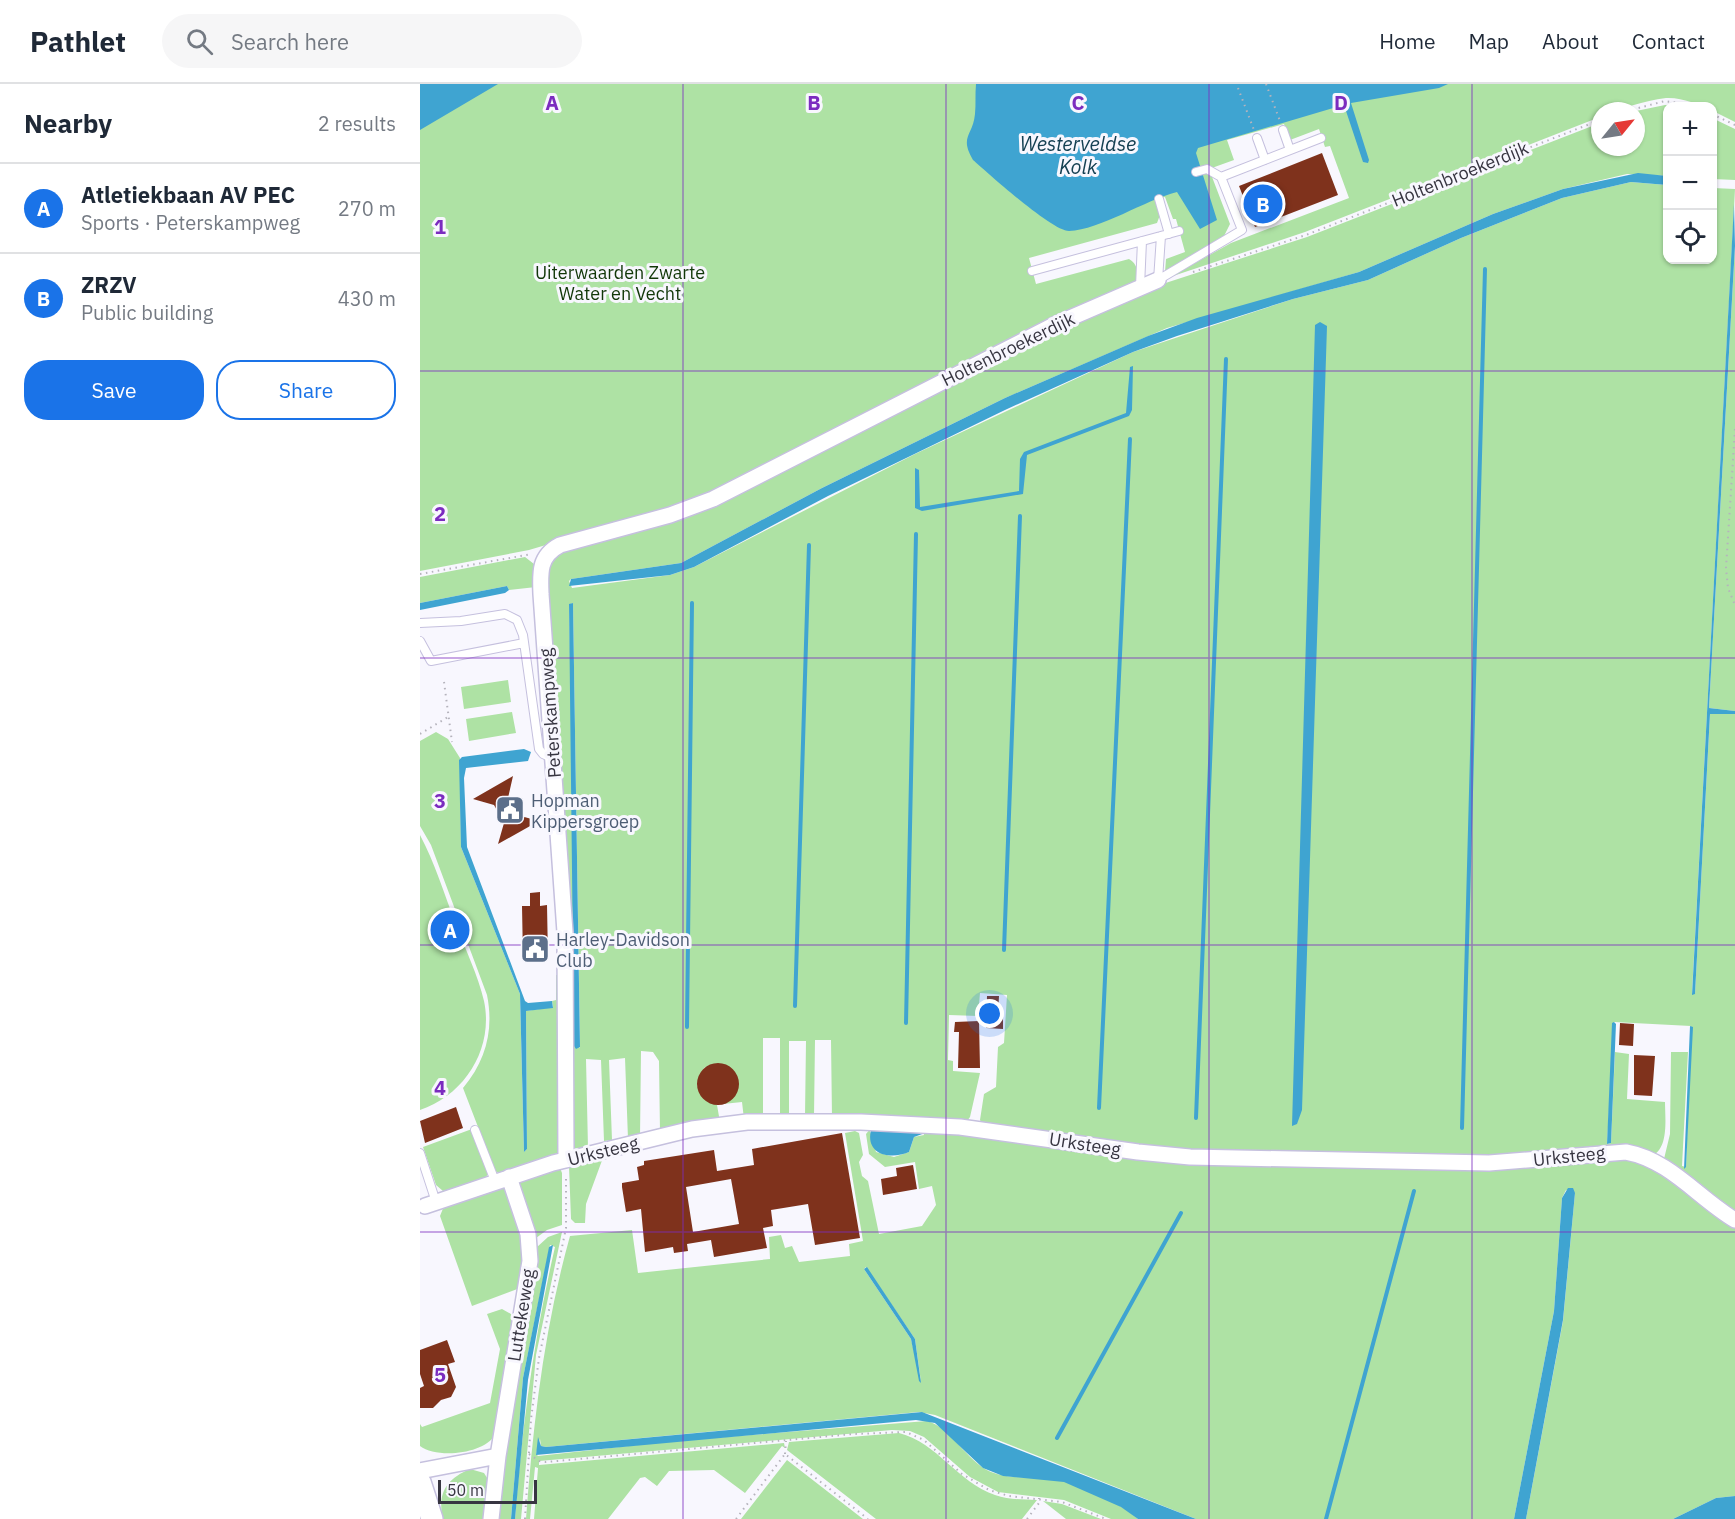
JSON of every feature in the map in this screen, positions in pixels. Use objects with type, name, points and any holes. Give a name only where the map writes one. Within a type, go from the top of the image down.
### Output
[{"type":"main road","points":[[420,1482],[432,1519]]},
{"type":"street","name":"Holtenbroekerdijk","points":[[545,555],[560,545],[670,515],[713,499],[1054,325],[1158,280]]},
{"type":"street","name":"Peterskampweg","points":[[545,555],[541,564],[540,584],[565,932],[566,1160]]},
{"type":"street","name":"Urksteeg","points":[[431,1204],[566,1160],[692,1129],[747,1122],[793,1120],[974,1128],[1129,1151],[1190,1157],[1488,1163],[1615,1151],[1636,1154],[1655,1161],[1735,1220]]},
{"type":"street","name":"Luttekeweg","points":[[491,1519],[498,1456],[530,1262],[528,1234],[502,1179]]},
{"type":"street","points":[[420,1471],[498,1456]]},
{"type":"lane","points":[[1283,130],[1290,150]]},
{"type":"lane","points":[[1257,138],[1266,160]]},
{"type":"lane","points":[[1221,177],[1321,138]]},
{"type":"lane","points":[[1158,280],[1242,230],[1221,177],[1207,169],[1196,172]]},
{"type":"lane","points":[[1158,280],[1165,235],[1159,199]]},
{"type":"lane","points":[[1032,271],[1179,231]]},
{"type":"lane","points":[[1140,288],[1142,241]]},
{"type":"lane","points":[[420,623],[461,621],[505,614],[513,617],[520,625],[524,643],[539,749],[553,759]]},
{"type":"lane","points":[[420,641],[431,661],[524,643]]},
{"type":"lane","points":[[476,1130],[502,1179]]},
{"type":"lane","points":[[420,1154],[431,1204]]},
{"type":"path","points":[[1266,84],[1283,130]]},
{"type":"path","points":[[1238,88],[1257,138]]},
{"type":"path","points":[[1645,107],[1663,102]]},
{"type":"path","points":[[1717,116],[1735,125]]},
{"type":"path","name":"Holtenbroekerdijk","points":[[1192,273],[1306,235],[1591,124]]},
{"type":"path","points":[[1735,429],[1726,568],[1728,588],[1735,605]]},
{"type":"path","points":[[420,574],[526,554],[545,555]]},
{"type":"path","points":[[444,682],[452,742]]},
{"type":"path","points":[[420,734],[448,717]]},
{"type":"path","points":[[525,1519],[539,1358],[566,1228],[566,1160]]},
{"type":"path","points":[[529,1454],[539,1461],[546,1462],[906,1432],[924,1440],[962,1474],[988,1490],[1009,1496],[1062,1502],[1106,1519]]},
{"type":"path","points":[[736,1519],[785,1454],[786,1441]]},
{"type":"path","points":[[785,1454],[868,1519]]},
{"type":"path","points":[[1027,1519],[1040,1498]]},
{"type":"green space","name":"Uiterwaarden Zwarte Water en Vecht","points":[[420,84],[1735,84],[1735,122],[1717,113],[1717,102],[1691,102],[1666,98],[1645,102],[1591,102],[1591,121],[1305,232],[1170,277],[1231,243],[1349,198],[1330,146],[1325,147],[1319,129],[1290,140],[1284,124],[1227,140],[1234,160],[1209,169],[1230,224],[1223,238],[1165,272],[1166,259],[1185,252],[1176,219],[1173,219],[1165,197],[1155,200],[1160,215],[1157,223],[1029,258],[1036,284],[1129,259],[1135,264],[1137,270],[1136,285],[711,496],[529,550],[420,571]]},
{"type":"green space","points":[[1663,105],[1663,176],[1627,174],[1563,189],[1493,214],[1359,272],[1167,328],[1005,398],[822,488],[681,563],[571,579],[569,581],[572,588],[670,575],[694,567],[915,454],[1133,352],[1293,299],[1368,280],[1461,238],[1562,198],[1631,182],[1663,185],[1663,264],[1717,264],[1717,188],[1735,189],[1692,993],[1695,994],[1710,714],[1735,714],[1735,1216],[1664,1159],[1670,1134],[1671,1052],[1688,1052],[1682,1166],[1686,1167],[1691,1026],[1614,1022],[1607,1144],[1611,1143],[1615,1052],[1629,1054],[1627,1099],[1665,1102],[1664,1139],[1658,1151],[1653,1155],[1214,1155],[983,1126],[980,1120],[984,1094],[996,1087],[998,1047],[1004,1043],[1007,995],[980,993],[978,1016],[949,1015],[948,1060],[953,1061],[953,1071],[980,1073],[970,1117],[967,1121],[832,1118],[831,1040],[815,1040],[814,1116],[805,1116],[806,1041],[789,1041],[789,1116],[780,1117],[780,1038],[763,1038],[763,1118],[744,1119],[742,1102],[723,1104],[732,1098],[737,1090],[738,1082],[730,1068],[723,1064],[714,1064],[704,1068],[697,1085],[702,1096],[717,1105],[720,1122],[660,1132],[659,1061],[653,1052],[641,1051],[640,1137],[628,1139],[625,1058],[609,1060],[612,1140],[604,1141],[601,1060],[586,1059],[588,1148],[585,1151],[572,1150],[547,561],[550,555],[641,527],[1141,291],[1307,237],[1591,127],[1591,156],[1645,156],[1645,109]],"holes":[[[573,603],[580,1047],[569,605]]]},
{"type":"green space","points":[[1717,120],[1735,129],[1735,180],[1717,179]]},
{"type":"green space","points":[[1735,246],[1735,711],[1709,708]]},
{"type":"green space","points":[[525,557],[534,564],[536,587],[509,590],[507,586],[420,603],[420,577]]},
{"type":"green space","points":[[508,680],[511,702],[464,709],[461,687]]},
{"type":"green space","points":[[512,712],[516,733],[469,741],[466,719]]},
{"type":"green space","points":[[436,732],[448,739],[460,758],[461,847],[520,994],[524,1152],[527,1149],[526,1011],[553,1007],[552,1001],[556,1000],[556,975],[560,975],[559,1154],[501,1174],[495,1171],[463,1088],[483,1056],[489,1033],[487,995],[431,845],[420,826],[420,741]]},
{"type":"green space","points":[[420,835],[475,972],[484,1001],[486,1019],[485,1036],[473,1068],[450,1093],[420,1110]]},
{"type":"green space","points":[[871,1128],[932,1128],[1164,1158],[1606,1155],[1645,1160],[1735,1223],[1735,1496],[1716,1498],[1673,1519],[1526,1519],[1563,1321],[1575,1193],[1566,1190],[1562,1198],[1554,1311],[1514,1519],[1196,1519],[935,1415],[919,1412],[546,1447],[541,1446],[540,1439],[536,1454],[538,1456],[674,1441],[927,1421],[944,1430],[974,1460],[991,1472],[1013,1477],[1051,1478],[1072,1483],[1109,1500],[1138,1519],[1111,1519],[1064,1500],[998,1492],[970,1477],[924,1437],[910,1431],[892,1430],[539,1461],[539,1465],[784,1443],[785,1448],[782,1446],[745,1493],[714,1470],[669,1471],[657,1486],[645,1477],[640,1478],[608,1519],[534,1519],[538,1468],[535,1467],[530,1519],[526,1519],[532,1448],[546,1341],[570,1236],[632,1230],[638,1273],[770,1259],[769,1237],[781,1235],[785,1248],[792,1246],[799,1262],[850,1256],[849,1244],[863,1241],[845,1133],[855,1131],[859,1133],[863,1155],[859,1162],[862,1176],[868,1181],[879,1234],[922,1226],[936,1205],[932,1186],[919,1189],[915,1162],[885,1167],[869,1154],[866,1134]],"holes":[[[870,1131],[924,1132],[924,1135],[914,1137],[909,1152],[894,1157],[876,1152]],[[866,1267],[915,1339],[921,1382],[911,1339],[864,1269]]]},
{"type":"green space","points":[[472,1129],[488,1173],[485,1180],[443,1191],[436,1185],[423,1147]]},
{"type":"green space","points":[[604,1155],[586,1204],[585,1223],[575,1223],[571,1219],[569,1166]]},
{"type":"green space","points":[[560,1168],[562,1173],[562,1225],[547,1230],[536,1238],[518,1184],[521,1179]]},
{"type":"green space","points":[[500,1186],[507,1190],[522,1243],[520,1288],[472,1306],[440,1216],[444,1206]]},
{"type":"green space","points":[[562,1232],[536,1355],[521,1519],[515,1519],[521,1450],[535,1349],[555,1247],[550,1245],[523,1378],[511,1519],[496,1519],[502,1463],[536,1248],[548,1237]]},
{"type":"green space","points":[[502,1309],[511,1314],[514,1322],[495,1435],[481,1447],[460,1452],[437,1452],[420,1446],[420,1424],[422,1427],[490,1403],[500,1349],[487,1314]]},
{"type":"green space","points":[[899,1433],[925,1445],[982,1489],[1006,1498],[1037,1500],[1022,1519],[876,1519],[787,1450],[789,1442]]},
{"type":"green space","points":[[787,1460],[863,1519],[741,1519]]},
{"type":"green space","points":[[470,1469],[484,1473],[489,1481],[483,1519],[443,1519],[441,1502],[445,1488],[455,1478]]},
{"type":"green space","points":[[1043,1501],[1062,1504],[1101,1519],[1066,1519]]},
{"type":"water","points":[[420,84],[498,84],[420,130]]},
{"type":"water","name":"Westerveldse Kolk","points":[[976,84],[1448,84],[1439,88],[1351,103],[1368,163],[1363,162],[1345,108],[1340,106],[1198,148],[1196,153],[1217,220],[1200,229],[1177,192],[1094,226],[1069,231],[1061,229],[1035,212],[973,160],[967,141],[974,121]]},
{"type":"water","points":[[1638,173],[1663,176],[1663,185],[1631,182],[1562,198],[1461,238],[1368,280],[1293,299],[1133,352],[1005,410],[828,496],[694,567],[670,575],[569,586],[571,579],[681,563],[822,488],[1005,398],[1148,336],[1197,318],[1359,272],[1493,214],[1563,189]]},
{"type":"water","points":[[1734,204],[1735,246],[1709,708],[1735,711],[1735,714],[1710,714],[1695,994],[1692,995]]},
{"type":"water","points":[[1320,322],[1327,326],[1302,1110],[1297,1124],[1292,1126],[1315,325]]},
{"type":"water","points":[[1133,366],[1132,410],[1129,416],[1027,455],[1023,494],[922,511],[915,508],[915,468],[919,470],[920,507],[1019,491],[1020,459],[1024,452],[1126,413],[1130,367]]},
{"type":"water","points":[[507,586],[509,590],[505,593],[420,610],[420,603]]},
{"type":"water","points":[[573,603],[580,1047],[576,1049],[574,1046],[569,604]]},
{"type":"water","points":[[524,749],[531,752],[528,761],[466,768],[464,778],[467,847],[525,1001],[528,1003],[552,1001],[553,1008],[526,1011],[527,1149],[524,1152],[520,994],[461,847],[459,760],[462,757]]},
{"type":"water","points":[[1612,1023],[1616,1024],[1611,1143],[1607,1144]]},
{"type":"water","points":[[1690,1026],[1693,1027],[1686,1167],[1684,1169]]},
{"type":"water","points":[[871,1130],[925,1133],[914,1137],[909,1152],[887,1155],[876,1150],[872,1145]]},
{"type":"water","points":[[1568,1188],[1573,1188],[1575,1193],[1563,1320],[1526,1519],[1514,1519],[1554,1311],[1562,1198]]},
{"type":"water","points":[[553,1245],[528,1380],[515,1519],[511,1519],[523,1378],[549,1247]]},
{"type":"water","points":[[867,1267],[915,1339],[921,1383],[911,1339],[864,1269]]},
{"type":"water","points":[[922,1412],[1196,1519],[1138,1519],[1121,1507],[1064,1482],[1003,1476],[983,1468],[935,1423],[916,1420],[536,1455],[538,1437],[541,1446],[546,1447]]},
{"type":"water","points":[[1735,1496],[1735,1519],[1673,1519],[1716,1498]]},
{"type":"building","points":[[1322,153],[1338,195],[1255,227],[1239,186]]},
{"type":"building","points":[[513,776],[508,798],[517,815],[539,821],[498,844],[504,823],[494,805],[473,799]]},
{"type":"building","points":[[540,892],[540,906],[547,905],[548,958],[523,959],[522,906],[530,906],[530,893]]},
{"type":"building","points":[[987,996],[999,996],[998,1013],[1003,1012],[1003,1029],[986,1028]]},
{"type":"building","points":[[979,1021],[980,1068],[958,1068],[959,1032],[954,1032],[955,1022]]},
{"type":"building","points":[[1620,1023],[1634,1024],[1633,1046],[1619,1045]]},
{"type":"building","points":[[1634,1055],[1655,1056],[1652,1096],[1634,1095]]},
{"type":"building","points":[[718,1063],[733,1069],[739,1084],[733,1099],[718,1105],[703,1099],[697,1084],[703,1069]]},
{"type":"building","points":[[456,1107],[463,1128],[425,1143],[420,1121]]},
{"type":"building","points":[[842,1133],[860,1238],[815,1245],[808,1204],[771,1210],[773,1226],[763,1228],[767,1248],[714,1257],[711,1240],[687,1244],[688,1251],[674,1253],[673,1247],[645,1252],[641,1209],[626,1212],[622,1187],[622,1183],[639,1180],[637,1167],[644,1165],[644,1161],[714,1150],[717,1171],[754,1165],[752,1149]],"holes":[[[731,1179],[739,1224],[693,1232],[686,1187]]]},
{"type":"building","points":[[913,1165],[917,1189],[883,1195],[881,1179],[897,1176],[896,1168]]},
{"type":"building","points":[[447,1340],[455,1362],[448,1364],[456,1387],[451,1397],[441,1400],[433,1408],[420,1408],[420,1388],[424,1386],[420,1374],[420,1350]]},
{"type":"waterway","points":[[1462,1128],[1485,269]]},
{"type":"waterway","points":[[1196,1118],[1226,359]]},
{"type":"waterway","points":[[1099,1108],[1130,439]]},
{"type":"waterway","points":[[1004,950],[1020,516]]},
{"type":"waterway","points":[[906,1023],[916,534]]},
{"type":"waterway","points":[[795,1006],[809,545]]},
{"type":"waterway","points":[[687,1027],[692,603]]},
{"type":"waterway","points":[[1326,1519],[1414,1191]]},
{"type":"waterway","points":[[1057,1438],[1181,1213]]},
{"type":"place","name":"ZRZV","points":[[1263,204]]},
{"type":"place","name":"Hopman Kippersgroep","points":[[510,810]]},
{"type":"place","name":"Atletiekbaan AV PEC","points":[[450,930]]},
{"type":"place","name":"Harley-Davidson Club","points":[[535,949]]}]
